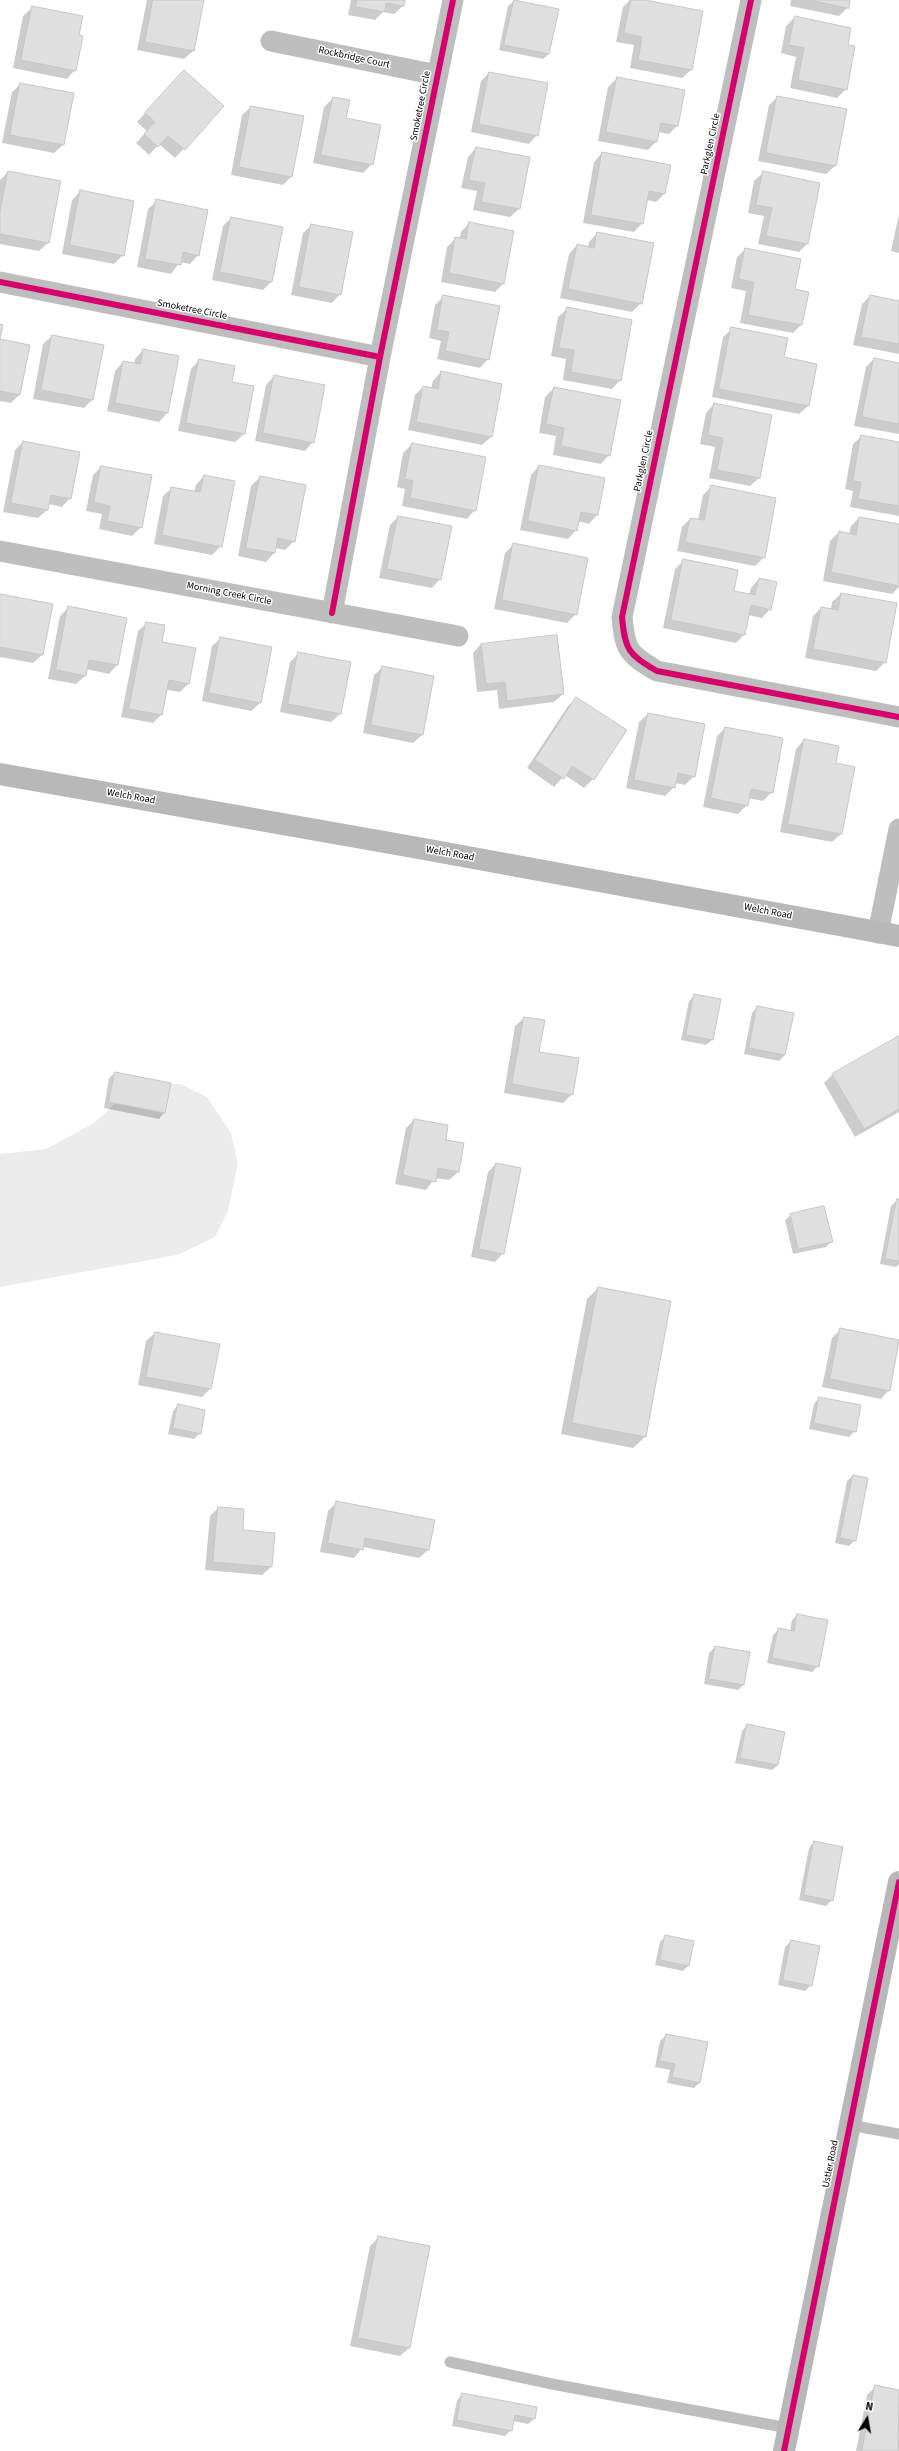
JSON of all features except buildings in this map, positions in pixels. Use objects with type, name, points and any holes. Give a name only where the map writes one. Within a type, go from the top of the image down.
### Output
[{"type":"main road","name":"Welch Road","points":[[0,774],[609,882],[899,936]]},
{"type":"main road","name":"Ustler Road","points":[[784,2451],[899,1882]]},
{"type":"street","name":"Smoketree Circle","points":[[332,613],[380,357],[453,0]]},
{"type":"street","name":"Parkglen Circle","points":[[751,0],[622,617],[624,639],[633,657],[657,671],[899,717]]},
{"type":"street","name":"Rockbridge Court","points":[[271,40],[437,75]]},
{"type":"street","name":"Smoketree Circle","points":[[0,282],[380,357]]},
{"type":"street","name":"Morning Creek Circle","points":[[0,551],[458,636]]},
{"type":"street","points":[[878,933],[899,829]]},
{"type":"lane","points":[[850,2125],[899,2134]]},
{"type":"lane","points":[[450,2362],[552,2384],[788,2428]]},
{"type":"shaded area","points":[[137,1084],[181,1084],[207,1097],[231,1133],[238,1163],[228,1211],[215,1237],[177,1255],[0,1287],[0,1154],[46,1149],[94,1123]]},
{"type":"cycle path","points":[[332,613],[380,357],[453,0]]},
{"type":"cycle path","points":[[751,0],[622,617],[625,637],[627,644],[634,655],[657,671],[899,717]]},
{"type":"cycle path","points":[[0,282],[380,357]]},
{"type":"cycle path","points":[[784,2451],[899,1882]]}]
